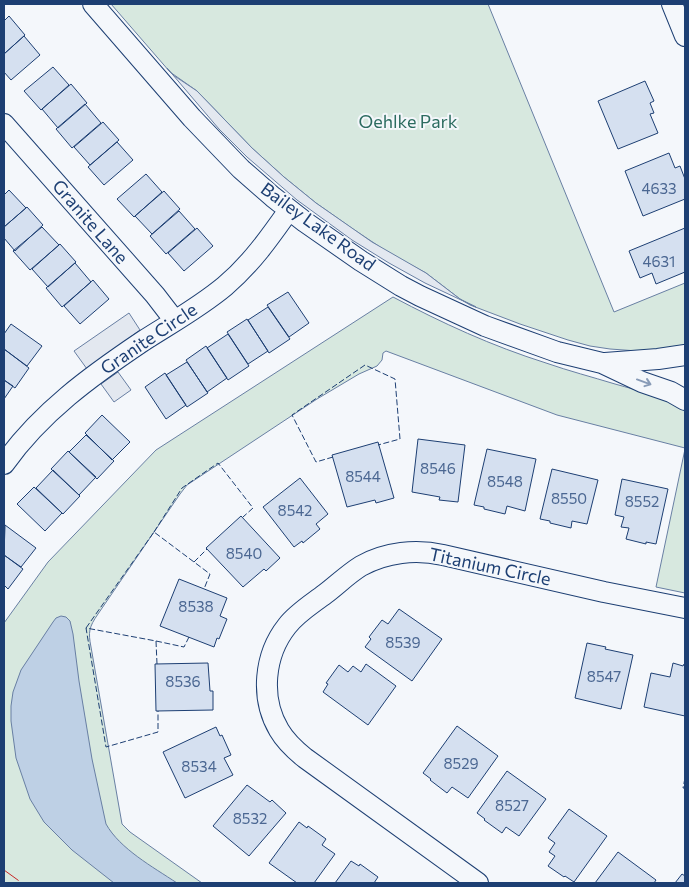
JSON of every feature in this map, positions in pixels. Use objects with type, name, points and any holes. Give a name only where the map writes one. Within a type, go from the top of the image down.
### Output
[{"type":"street","name":"Bailey Lake Road","points":[[93,4],[187,112],[257,183],[323,235],[361,261],[401,286],[485,326],[557,352],[602,363],[642,382],[672,392],[685,400]]},
{"type":"street","points":[[672,4],[685,36]]},
{"type":"street","name":"Granite Lane","points":[[4,124],[155,295],[174,321]]},
{"type":"street","name":"Granite Circle","points":[[4,464],[24,438],[67,396],[208,299],[238,274],[262,247],[290,210]]},
{"type":"street","name":"Bailey Lake Road","points":[[602,363],[658,359],[685,354]]},
{"type":"street","name":"Titanium Circle","points":[[478,883],[305,758],[284,738],[272,716],[267,684],[268,667],[273,651],[287,626],[302,612],[362,566],[386,556],[414,552],[443,555],[604,592],[685,608]]},
{"type":"green space","name":"Oehlke Park","points":[[111,4],[488,4],[614,312],[685,283],[685,345],[666,349],[638,351],[590,346],[520,324],[470,305],[426,273],[389,253],[353,229],[316,203],[284,177],[252,148],[197,91],[170,72]]},
{"type":"green space","points":[[393,297],[487,342],[563,369],[652,395],[677,406],[685,411],[685,448],[557,415],[386,351],[383,353],[382,360],[377,366],[359,374],[317,399],[187,485],[91,626],[90,642],[122,824],[130,832],[202,883],[4,883],[4,623],[48,562],[156,450]]},
{"type":"green space","points":[[685,449],[685,593],[656,587]]},
{"type":"shaded area","points":[[167,68],[173,75],[197,91],[252,148],[316,203],[372,242],[426,273],[460,299],[476,307],[425,283],[389,263],[352,240],[297,200],[247,157],[219,129]]},
{"type":"shaded area","points":[[129,313],[140,330],[87,369],[74,351]]},
{"type":"shaded area","points":[[118,372],[131,390],[114,402],[101,384]]},
{"type":"water","points":[[61,616],[66,617],[70,621],[73,634],[92,759],[106,824],[128,849],[177,883],[114,883],[72,850],[44,822],[30,799],[16,758],[11,721],[13,692],[21,670],[53,622]]},
{"type":"building","points":[[9,16],[25,35],[4,54],[4,21]]},
{"type":"building","points":[[24,36],[40,55],[11,80],[4,72],[4,54]]},
{"type":"building","points":[[53,67],[69,85],[41,110],[24,91]]},
{"type":"building","points":[[645,81],[654,101],[650,103],[654,113],[650,114],[658,133],[618,149],[598,101]]},
{"type":"building","points":[[71,84],[87,103],[58,128],[42,109]]},
{"type":"building","points":[[85,104],[101,123],[72,148],[56,129]]},
{"type":"building","points":[[103,122],[119,140],[90,165],[74,147]]},
{"type":"building","points":[[117,142],[133,160],[104,185],[88,167]]},
{"type":"building","points":[[669,153],[675,168],[680,166],[685,179],[685,199],[643,216],[625,171]]},
{"type":"building","points":[[146,174],[162,192],[134,217],[117,199]]},
{"type":"building","points":[[9,190],[26,208],[4,227],[4,195]]},
{"type":"building","points":[[164,191],[180,209],[152,234],[135,216]]},
{"type":"building","points":[[27,207],[43,225],[15,251],[4,238],[4,227]]},
{"type":"building","points":[[179,211],[195,229],[166,254],[150,236]]},
{"type":"building","points":[[42,227],[59,245],[30,270],[13,251]]},
{"type":"building","points":[[197,228],[213,246],[184,271],[168,253]]},
{"type":"building","points":[[685,228],[685,272],[656,284],[652,273],[640,278],[629,251]]},
{"type":"building","points":[[60,244],[76,262],[48,287],[32,269]]},
{"type":"building","points":[[75,263],[91,282],[62,307],[46,288]]},
{"type":"building","points":[[93,280],[109,299],[80,324],[64,306]]},
{"type":"building","points":[[288,292],[309,323],[289,337],[267,305]]},
{"type":"building","points":[[268,307],[290,339],[269,353],[248,320]]},
{"type":"building","points":[[247,319],[268,351],[248,364],[227,332]]},
{"type":"building","points":[[11,324],[42,346],[27,366],[4,349],[4,334]]},
{"type":"building","points":[[228,334],[249,366],[228,380],[207,348]]},
{"type":"building","points":[[206,346],[227,378],[207,392],[186,360]]},
{"type":"building","points":[[4,349],[29,368],[15,388],[4,380]]},
{"type":"building","points":[[187,362],[208,393],[187,407],[166,375]]},
{"type":"building","points":[[165,373],[186,405],[166,419],[145,387]]},
{"type":"building","points":[[4,380],[13,386],[4,399]]},
{"type":"building","points":[[102,415],[130,442],[112,460],[85,433]]},
{"type":"building","points":[[86,435],[114,461],[97,479],[69,452]]},
{"type":"building","points":[[418,439],[465,445],[458,502],[439,500],[440,497],[412,492]]},
{"type":"building","points":[[378,442],[394,498],[376,503],[375,500],[347,507],[332,455]]},
{"type":"building","points":[[487,449],[536,459],[525,511],[507,506],[505,514],[474,505]]},
{"type":"building","points":[[68,451],[96,477],[79,495],[51,469]]},
{"type":"building","points":[[552,469],[598,480],[587,524],[572,521],[571,528],[540,519]]},
{"type":"building","points":[[53,470],[80,496],[63,514],[36,488]]},
{"type":"building","points":[[300,478],[328,514],[316,524],[320,529],[303,543],[302,541],[294,547],[263,507]]},
{"type":"building","points":[[622,479],[668,489],[656,544],[646,542],[646,544],[626,539],[629,528],[621,527],[624,517],[615,515]]},
{"type":"building","points":[[34,487],[62,513],[45,531],[17,504]]},
{"type":"building","points":[[241,516],[280,558],[266,571],[264,569],[243,587],[206,548]]},
{"type":"building","points":[[5,525],[36,548],[21,567],[4,555]]},
{"type":"building","points":[[4,555],[23,569],[8,589],[4,585]]},
{"type":"building","points":[[179,579],[227,598],[220,616],[227,619],[214,647],[160,626]]},
{"type":"building","points":[[399,609],[442,639],[412,681],[365,647],[371,639],[369,637],[382,620],[388,624]]},
{"type":"building","points":[[587,643],[633,655],[621,709],[575,698]]},
{"type":"building","points":[[208,663],[210,691],[213,691],[213,710],[156,711],[155,664]]},
{"type":"building","points":[[673,663],[683,666],[685,664],[685,716],[644,707],[651,673],[670,677]]},
{"type":"building","points":[[366,664],[396,686],[368,725],[323,692],[328,684],[326,683],[339,665],[348,672],[353,666],[361,672]]},
{"type":"building","points":[[457,726],[498,756],[468,798],[452,787],[447,793],[423,773]]},
{"type":"building","points":[[216,727],[220,736],[222,735],[231,755],[224,758],[233,775],[185,798],[163,752]]},
{"type":"building","points":[[507,771],[546,799],[519,836],[506,827],[502,833],[477,813]]},
{"type":"building","points":[[247,785],[270,802],[272,800],[286,813],[249,856],[213,826]]},
{"type":"building","points":[[569,809],[607,836],[574,882],[548,866],[555,856],[549,852],[555,843],[548,838]]},
{"type":"building","points":[[299,822],[326,839],[322,845],[335,854],[314,883],[297,883],[269,863]]},
{"type":"building","points":[[618,852],[656,880],[654,883],[595,883]]},
{"type":"building","points":[[351,861],[359,866],[360,864],[378,877],[374,883],[335,883]]},
{"type":"building","points":[[682,874],[685,876],[685,883],[675,883]]},
{"type":"fence","points":[[333,457],[316,462],[292,415],[365,365],[395,379],[400,439],[378,445]]},
{"type":"fence","points":[[154,532],[182,488],[218,463],[253,508],[243,517]]},
{"type":"fence","points":[[86,628],[154,532],[210,574],[204,589]]},
{"type":"fence","points":[[194,562],[207,549]]},
{"type":"fence","points":[[157,664],[156,641],[86,628],[106,747],[158,732],[158,711]]},
{"type":"fence","points":[[156,641],[184,647],[189,637]]},
{"type":"fence","points":[[685,778],[683,788],[685,788]]},
{"type":"power","points":[[4,870],[22,883]]}]
